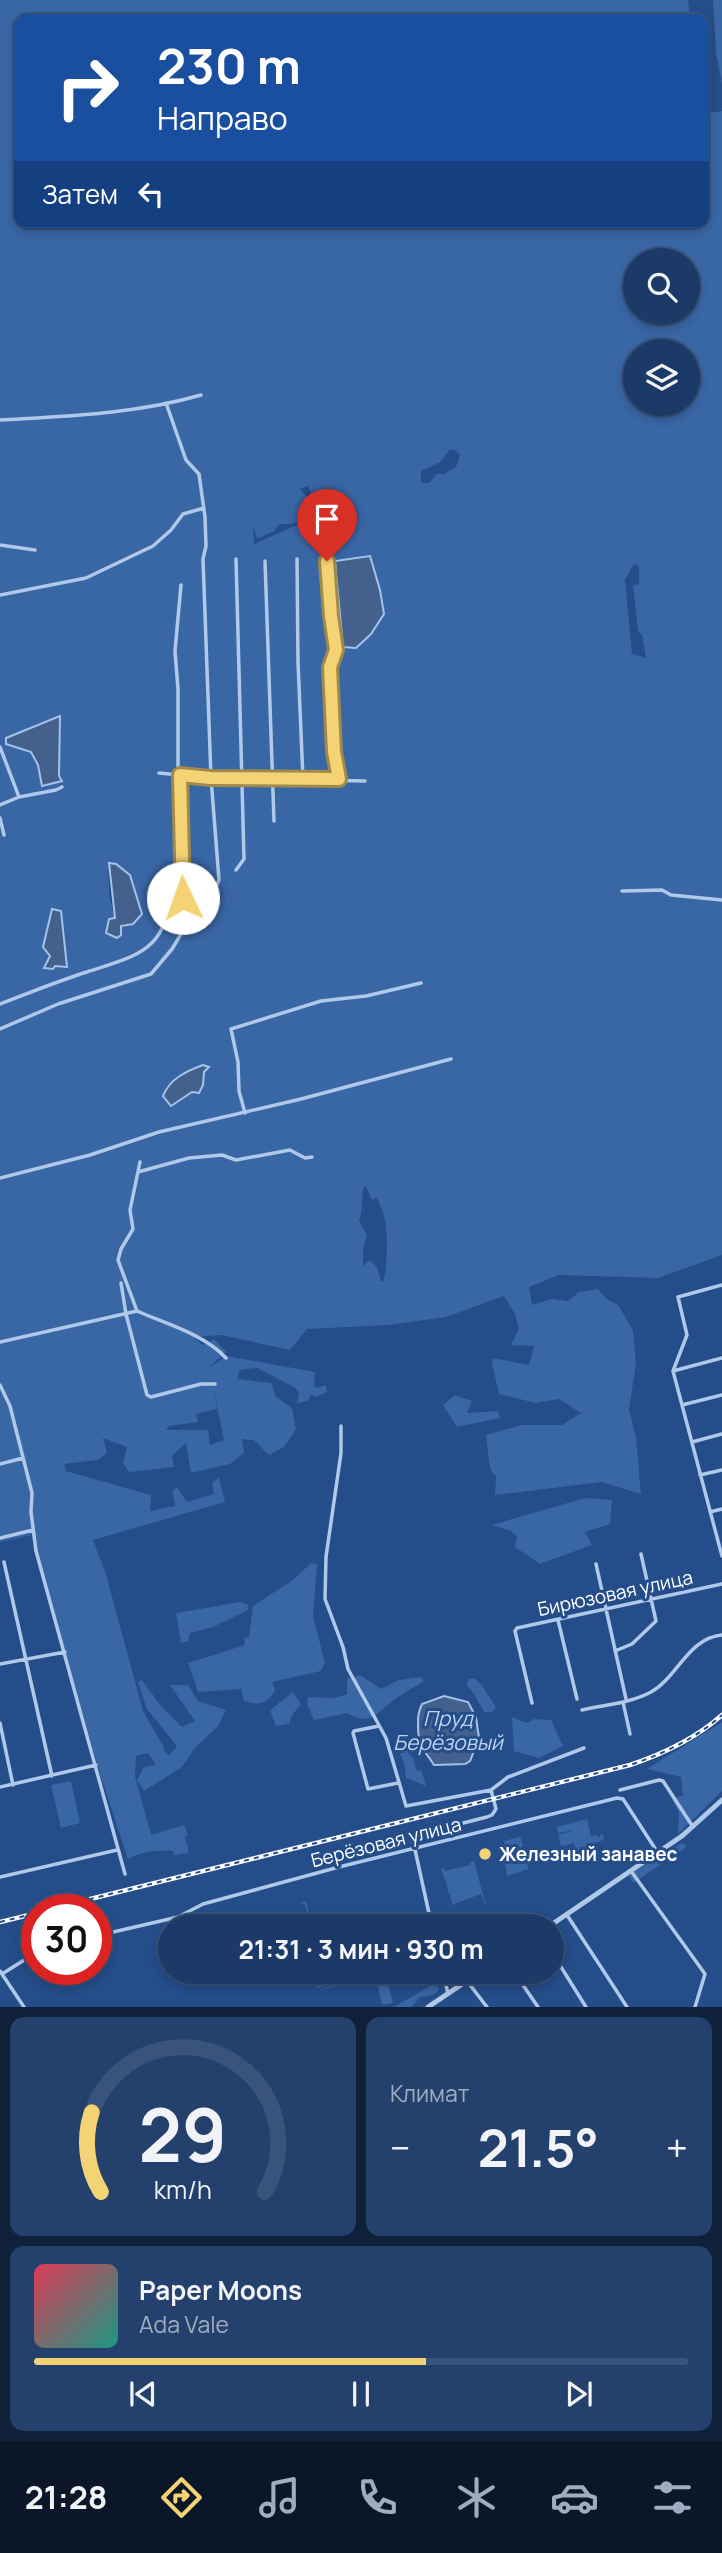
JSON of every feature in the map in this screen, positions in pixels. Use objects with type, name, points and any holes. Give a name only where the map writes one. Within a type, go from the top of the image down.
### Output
[{"type":"street","points":[[0,420],[93,413],[166,403],[201,395]]},
{"type":"street","points":[[0,1029],[58,1004],[151,974],[190,919],[208,906],[219,880],[211,778],[204,508],[199,474],[186,460],[166,403]]},
{"type":"street","points":[[0,595],[86,579],[153,546],[171,530],[183,514],[204,508]]},
{"type":"street","points":[[0,545],[35,550]]},
{"type":"street","points":[[236,559],[244,859],[236,870]]},
{"type":"street","points":[[297,559],[303,779]]},
{"type":"street","points":[[265,561],[274,821]]},
{"type":"street","points":[[327,561],[336,650],[330,667],[334,752],[339,779]]},
{"type":"street","points":[[0,1004],[89,971],[107,968],[140,953],[164,929],[167,917],[166,900],[183,898],[175,651],[181,585]]},
{"type":"street","points":[[0,747],[19,797]]},
{"type":"street","points":[[159,773],[211,778],[366,781]]},
{"type":"street","points":[[0,805],[19,797],[62,787]]},
{"type":"street","points":[[0,818],[4,835]]},
{"type":"street","points":[[622,891],[662,890],[671,895],[722,900]]},
{"type":"street","points":[[245,1112],[239,1091],[238,1062],[231,1029],[321,1001],[366,996],[421,983]]},
{"type":"street","points":[[0,1178],[159,1132],[451,1059]]},
{"type":"street","points":[[138,1172],[189,1158],[222,1155],[236,1160],[290,1150],[305,1158],[312,1157]]},
{"type":"street","points":[[137,1311],[118,1260],[133,1229],[130,1210],[140,1162]]},
{"type":"street","points":[[121,1283],[126,1314],[147,1395],[151,1397],[201,1384],[215,1384]]},
{"type":"street","points":[[722,1285],[678,1297],[687,1335],[673,1371],[722,1556]]},
{"type":"street","points":[[0,1342],[137,1311],[204,1341],[216,1348],[226,1359]]},
{"type":"street","points":[[673,1371],[722,1358]]},
{"type":"street","points":[[0,1385],[10,1406],[32,1493],[36,1551],[125,1874]]},
{"type":"street","points":[[682,1405],[722,1395]]},
{"type":"street","points":[[341,1426],[341,1453],[326,1553],[325,1599],[343,1647],[348,1669],[386,1738],[406,1806],[491,1790],[505,1779],[584,1748]]},
{"type":"street","points":[[692,1442],[722,1434]]},
{"type":"street","points":[[0,1464],[23,1458]]},
{"type":"street","points":[[700,1475],[722,1469]]},
{"type":"street","points":[[710,1512],[722,1509]]},
{"type":"street","points":[[0,1538],[33,1530]]},
{"type":"street","points":[[615,1651],[632,1644],[656,1621],[641,1554]]},
{"type":"street","points":[[4,1562],[52,1776]]},
{"type":"street","points":[[596,1564],[630,1734]]},
{"type":"street","name":"Бирюзовая улица","points":[[532,1703],[515,1631],[517,1628],[722,1584]]},
{"type":"street","points":[[558,1620],[577,1699]]},
{"type":"street","points":[[582,1710],[654,1690],[703,1640],[722,1635]]},
{"type":"street","points":[[0,1664],[65,1652]]},
{"type":"street","points":[[0,1723],[13,1784]]},
{"type":"street","points":[[379,1726],[353,1733],[368,1789],[398,1783]]},
{"type":"street","points":[[0,1787],[96,1765]]},
{"type":"street","points":[[620,1790],[663,1781],[694,1827]]},
{"type":"street","points":[[429,1914],[411,1839],[415,1834],[492,1815],[496,1809],[491,1790]]},
{"type":"street","name":"Берёзовая улица","points":[[112,1932],[178,1917],[203,1904],[620,1798],[658,1853]]},
{"type":"street","points":[[627,2007],[566,1915],[694,1827],[722,1800]]},
{"type":"street","points":[[0,1877],[118,1850]]},
{"type":"street","points":[[631,1871],[705,1974],[695,2007]]},
{"type":"street","points":[[21,1961],[1,1973],[24,2007]]},
{"type":"street","points":[[564,1972],[586,2007]]},
{"type":"street","points":[[446,1984],[448,1994]]},
{"type":"street","points":[[430,2006],[462,1984]]},
{"type":"street","points":[[470,1984],[487,2007]]},
{"type":"street","points":[[522,1984],[538,2007]]},
{"type":"shaded area","points":[[0,0],[688,0],[689,14],[14,14],[14,228],[709,228],[709,113],[722,111],[722,1255],[658,1278],[559,1275],[529,1287],[532,1305],[552,1299],[568,1301],[579,1292],[598,1289],[608,1300],[618,1305],[633,1330],[636,1364],[629,1409],[636,1438],[641,1494],[602,1482],[495,1495],[496,1477],[490,1469],[486,1435],[522,1425],[562,1425],[581,1413],[559,1399],[536,1403],[499,1394],[493,1358],[529,1365],[534,1346],[511,1345],[519,1329],[515,1314],[504,1296],[446,1317],[388,1325],[307,1329],[290,1350],[221,1335],[194,1337],[202,1345],[214,1339],[226,1352],[209,1367],[227,1356],[315,1372],[314,1386],[317,1388],[326,1385],[327,1392],[316,1397],[311,1394],[308,1401],[297,1403],[299,1393],[294,1387],[257,1368],[239,1370],[238,1379],[271,1383],[276,1397],[292,1408],[296,1429],[284,1447],[269,1455],[254,1440],[242,1439],[244,1453],[230,1464],[191,1473],[186,1443],[172,1456],[174,1467],[129,1472],[123,1463],[127,1447],[103,1438],[107,1453],[98,1460],[64,1464],[66,1471],[151,1495],[150,1511],[175,1506],[172,1491],[177,1487],[187,1502],[214,1494],[212,1483],[219,1477],[225,1502],[93,1540],[105,1571],[143,1711],[165,1749],[163,1750],[169,1755],[177,1746],[147,1709],[138,1682],[142,1680],[161,1706],[182,1727],[195,1721],[170,1685],[188,1685],[198,1701],[226,1710],[218,1726],[194,1749],[182,1767],[144,1791],[137,1780],[144,1767],[156,1765],[148,1753],[136,1756],[135,1776],[151,1835],[184,1825],[188,1835],[185,1837],[189,1853],[174,1855],[173,1851],[155,1851],[128,1859],[100,1774],[32,1535],[0,1542]],"holes":[[[450,450],[455,450],[460,455],[456,467],[444,474],[437,474],[429,483],[421,483],[421,471],[440,462]],[[308,486],[316,503],[317,516],[254,544],[253,525],[257,539],[274,531],[279,524],[295,523],[309,514],[307,497],[300,489],[284,494]],[[351,558],[356,648],[343,647],[335,562]],[[634,564],[639,566],[639,584],[633,585],[638,631],[642,635],[646,658],[632,654],[625,580]],[[61,724],[59,776],[38,765],[31,752]],[[109,863],[141,908],[121,926],[111,904]],[[51,909],[67,967],[44,967],[50,956],[43,947]],[[204,1072],[199,1093],[192,1092],[172,1106]],[[365,1185],[372,1200],[376,1197],[381,1206],[386,1226],[387,1248],[384,1280],[381,1282],[377,1267],[370,1260],[363,1266],[367,1235],[359,1221]],[[213,1386],[224,1440],[210,1445],[208,1430],[166,1430],[169,1426],[198,1422],[196,1414],[217,1409]]]},
{"type":"shaded area","points":[[713,0],[722,0],[722,84],[716,53]]},
{"type":"shaded area","points":[[455,1395],[472,1401],[467,1413],[498,1411],[500,1418],[457,1427],[443,1405]]},
{"type":"shaded area","points":[[585,1498],[612,1500],[610,1524],[585,1532],[592,1545],[540,1564],[515,1547],[517,1536],[511,1531],[492,1525]]},
{"type":"shaded area","points":[[311,1563],[317,1564],[313,1616],[325,1663],[321,1671],[272,1682],[275,1690],[272,1695],[266,1701],[258,1703],[244,1701],[241,1689],[198,1692],[188,1663],[245,1645],[244,1638],[249,1637],[253,1606],[293,1580]]},
{"type":"shaded area","points":[[241,1602],[248,1605],[248,1610],[213,1627],[190,1633],[188,1641],[181,1643],[176,1613]]},
{"type":"shaded area","points":[[360,1675],[381,1689],[399,1680],[421,1677],[424,1681],[371,1718],[355,1717],[347,1713],[314,1720],[307,1704],[308,1697],[335,1698],[347,1694],[347,1679]]},
{"type":"shaded area","points":[[474,1678],[496,1707],[492,1712],[484,1712],[466,1684],[469,1679]]},
{"type":"shaded area","points":[[293,1692],[301,1704],[289,1724],[276,1726],[270,1710]]},
{"type":"shaded area","points":[[512,1717],[527,1723],[534,1719],[551,1720],[563,1746],[539,1758],[514,1751]]},
{"type":"shaded area","points":[[722,1722],[722,1791],[678,1834],[679,1813],[671,1798],[683,1796],[681,1777],[647,1769]]},
{"type":"shaded area","points":[[401,1744],[414,1759],[416,1770],[422,1771],[426,1786],[406,1778],[404,1763],[397,1746]]},
{"type":"shaded area","points":[[71,1781],[80,1823],[61,1828],[51,1785]]},
{"type":"shaded area","points":[[587,1819],[591,1836],[596,1835],[599,1838],[601,1834],[604,1836],[603,1840],[577,1854],[574,1843],[561,1846],[558,1835],[575,1830],[558,1833],[557,1827]]},
{"type":"shaded area","points":[[523,1836],[524,1857],[529,1869],[507,1876],[501,1852],[506,1850],[504,1841]]},
{"type":"shaded area","points":[[682,1843],[686,1845],[685,1848],[633,1883],[629,1875]]},
{"type":"shaded area","points":[[474,1861],[485,1902],[488,1903],[485,1904],[481,1894],[454,1904],[453,1907],[446,1883],[448,1881],[446,1882],[441,1870],[470,1865],[470,1862]]},
{"type":"shaded area","points":[[316,1984],[328,1984],[328,1986],[317,1988]]},
{"type":"shaded area","points":[[377,1984],[388,1984],[393,2003],[382,2005]]},
{"type":"shaded area","points":[[438,1984],[439,1990],[433,1995],[420,1997],[412,2007],[394,2007]]},
{"type":"water","points":[[370,556],[384,614],[371,634],[356,648],[343,647],[335,561]]},
{"type":"water","points":[[60,716],[59,776],[62,781],[42,786],[38,765],[31,752],[6,744],[6,738]]},
{"type":"water","points":[[109,863],[116,864],[130,875],[142,914],[133,924],[121,926],[121,935],[117,938],[106,933],[109,919],[115,918]]},
{"type":"water","points":[[52,909],[61,911],[67,967],[55,966],[53,969],[44,968],[50,956],[43,947]]},
{"type":"water","points":[[203,1065],[209,1067],[204,1072],[199,1093],[192,1092],[171,1106],[163,1096],[170,1084]]},
{"type":"water","name":"Пруд Берёзовый","points":[[444,1696],[468,1702],[476,1717],[479,1738],[470,1761],[465,1764],[434,1765],[420,1743],[418,1719],[422,1704]]},
{"type":"railway","points":[[110,1894],[630,1765],[678,1745],[722,1715]]},
{"type":"railway","points":[[0,1922],[21,1917]]},
{"type":"place","name":"Железный занавес","points":[[485,1854]]},
{"type":"route","points":[[183,898],[180,775],[211,778],[339,779],[334,752],[330,667],[336,650],[327,561]]}]
